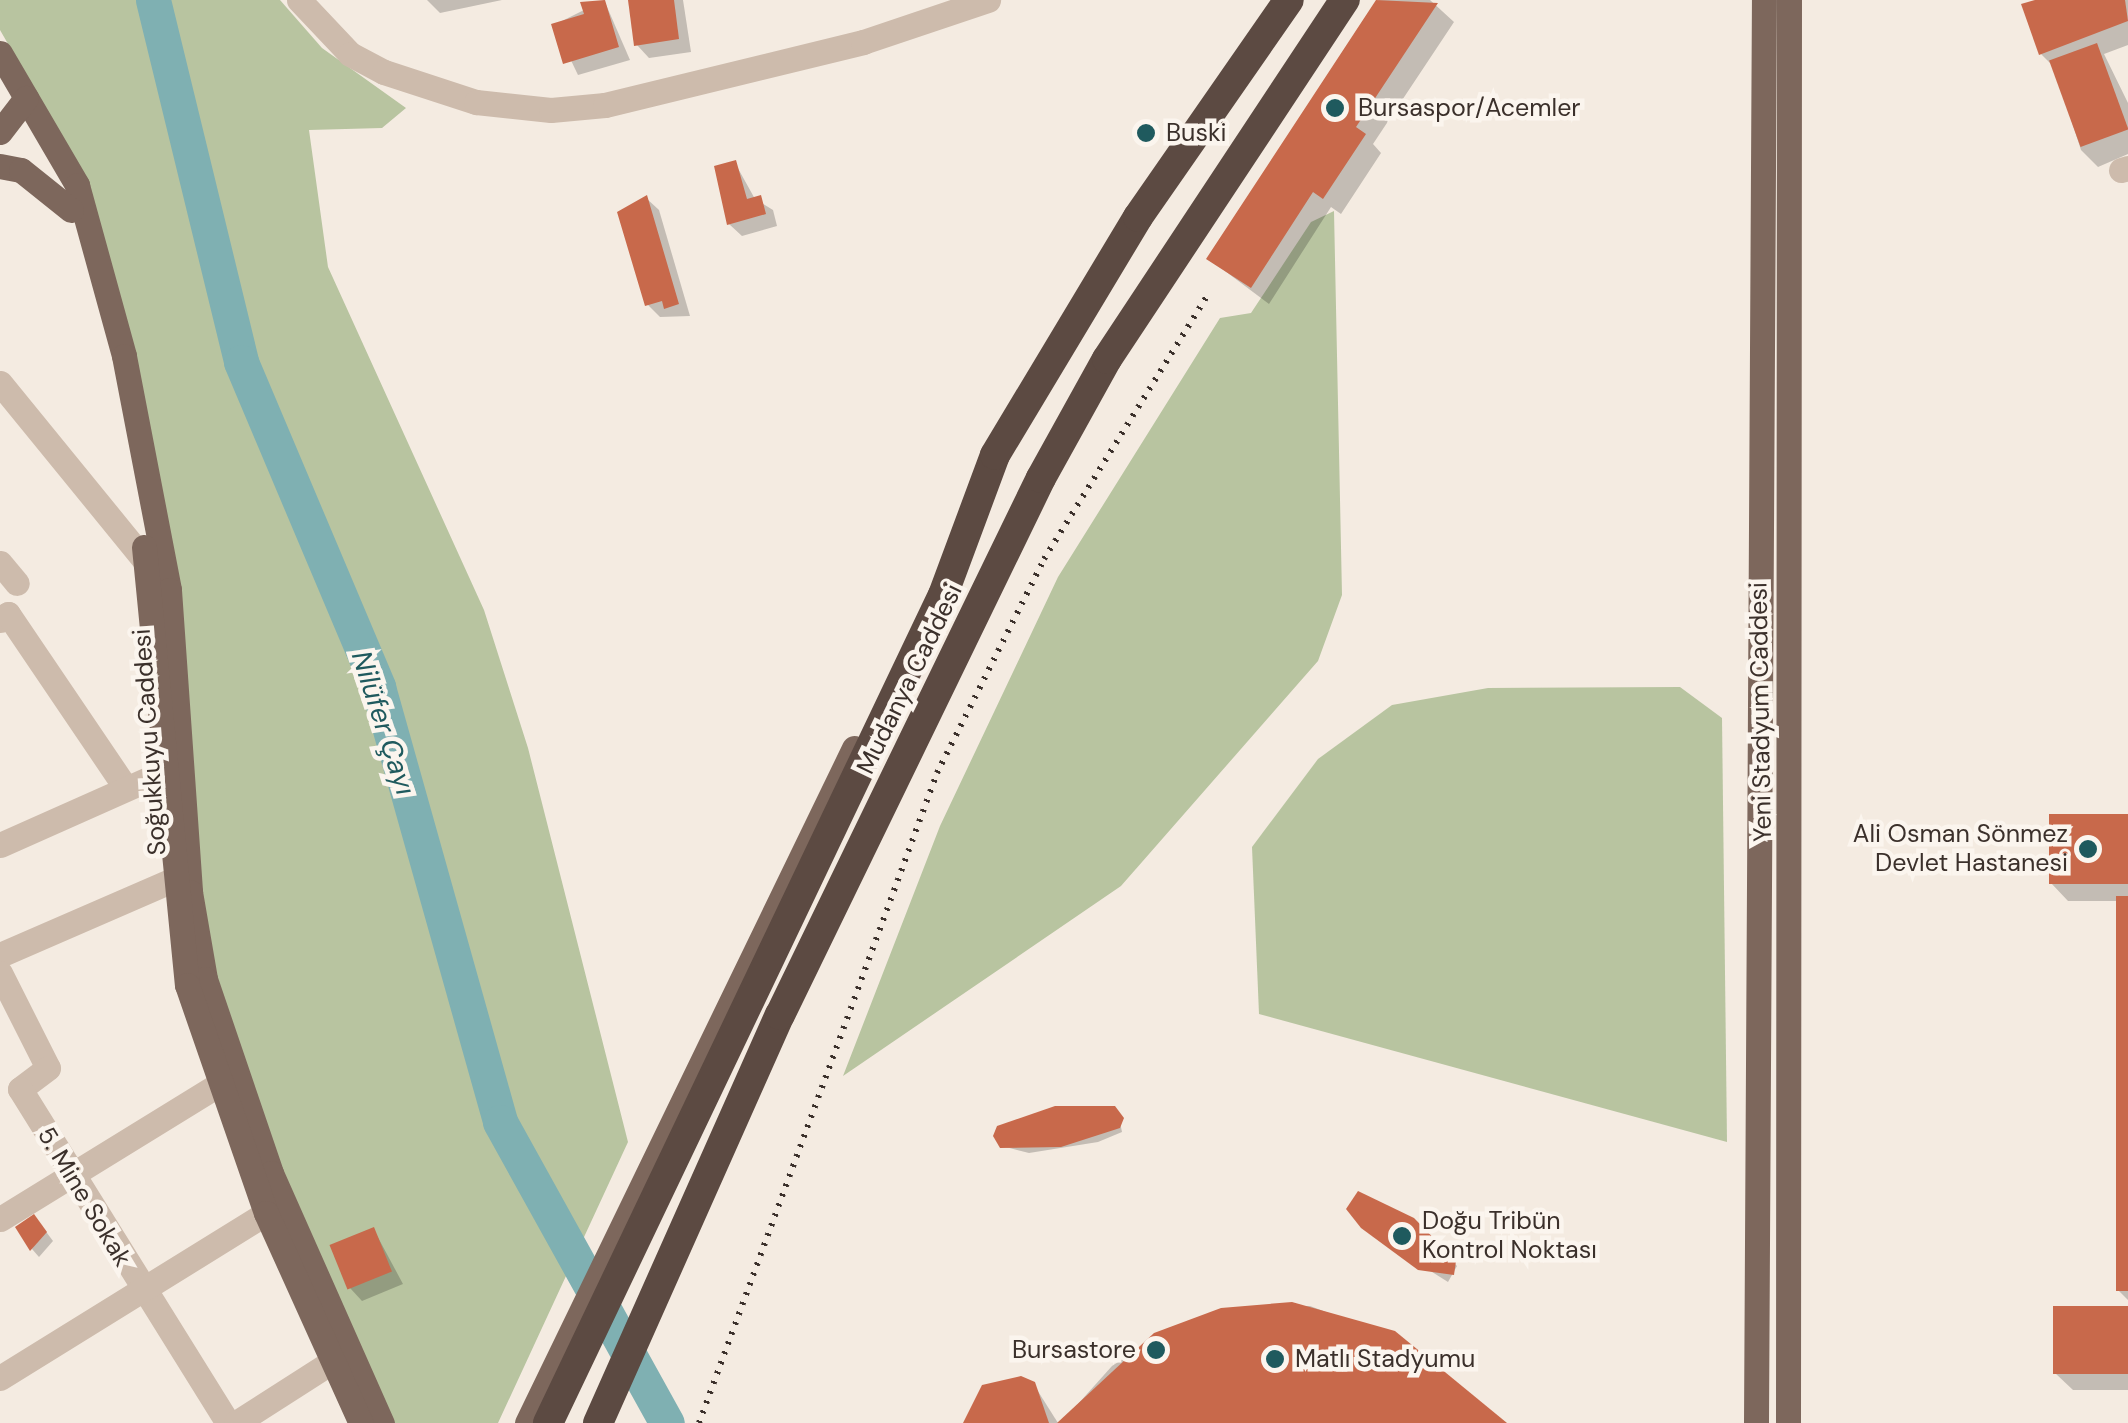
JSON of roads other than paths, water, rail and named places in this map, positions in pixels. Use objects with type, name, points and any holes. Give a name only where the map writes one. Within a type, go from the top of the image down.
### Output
[{"type":"highway","name":"Mudanya Caddesi","points":[[536,1423],[552,1403],[667,1148],[942,596],[995,456],[1138,218],[1289,0]]},
{"type":"highway","name":"Mudanya Caddesi","points":[[598,1423],[700,1208],[780,1016],[1041,478],[1116,344],[1345,0]]},
{"type":"main road","name":"Yeni Stadyum Caddesi","points":[[1756,1423],[1764,0]]},
{"type":"main road","name":"Yeni Stadyum Caddesi","points":[[1788,1423],[1790,0]]},
{"type":"main road","name":"Soğukkuyu Caddesi","points":[[3,74],[77,185],[124,356],[169,590],[190,892],[205,979],[271,1173],[382,1423]]},
{"type":"main road","name":"Soğukkuyu Caddesi","points":[[22,101],[70,210],[147,563],[166,770],[170,881],[216,1086],[266,1214],[361,1423]]},
{"type":"main road","points":[[0,132],[22,101]]},
{"type":"main road","points":[[0,166],[21,170],[70,210]]},
{"type":"main road","points":[[527,1423],[667,1148]]},
{"type":"street","points":[[299,0],[350,54],[384,72],[476,102],[551,110],[605,105],[844,46],[988,0]]},
{"type":"street","points":[[0,383],[147,563]]},
{"type":"street","points":[[0,563],[18,582]]},
{"type":"street","points":[[4,617],[126,788]]},
{"type":"street","points":[[0,845],[166,770]]},
{"type":"street","points":[[0,955],[170,881]]},
{"type":"street","name":"5. Mine Sokak","points":[[0,973],[48,1068],[20,1090],[140,1290],[228,1423]]},
{"type":"street","points":[[0,1219],[216,1086]]},
{"type":"street","points":[[0,1378],[266,1214]]},
{"type":"street","points":[[236,1423],[333,1361]]},
{"type":"waterway","name":"Nilüfer Çayı","points":[[153,0],[241,362],[378,687],[500,1122],[667,1423]]},
{"type":"railway","points":[[699,1423],[937,773],[1044,559],[1208,295]]},
{"type":"place","name":"Bursaspor/Acemler","points":[[1335,108]]},
{"type":"place","name":"Buski","points":[[1146,133]]},
{"type":"place","name":"Ali Osman Sönmez Devlet Hastanesi","points":[[2088,849]]},
{"type":"place","name":"Doğu Tribün Kontrol Noktası","points":[[1402,1236]]},
{"type":"place","name":"Bursastore","points":[[1156,1350]]},
{"type":"place","name":"Matlı Stadyumu","points":[[1275,1359]]}]
